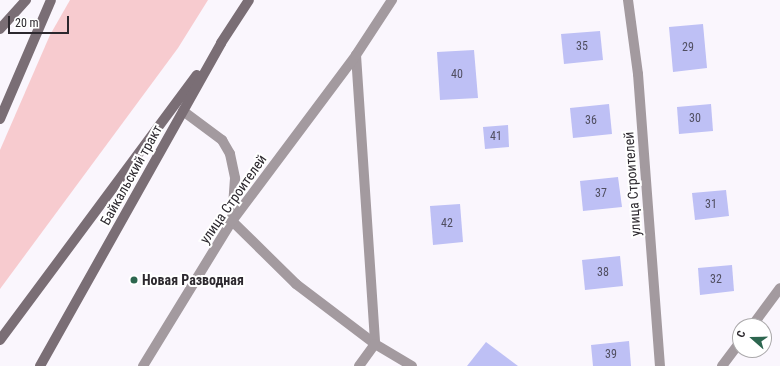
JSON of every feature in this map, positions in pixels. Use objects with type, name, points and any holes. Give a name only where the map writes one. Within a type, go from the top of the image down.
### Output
[{"type":"main road","points":[[0,29],[26,0]]},
{"type":"main road","points":[[0,119],[51,0]]},
{"type":"main road","name":"Байкальский тракт","points":[[40,366],[221,43],[249,0]]},
{"type":"main road","points":[[0,340],[221,43]]},
{"type":"street","name":"улица Строителей","points":[[143,366],[232,221],[356,55],[392,0]]},
{"type":"street","name":"улица Строителей","points":[[628,0],[638,74],[660,366]]},
{"type":"street","points":[[356,55],[375,344],[359,366]]},
{"type":"street","points":[[184,111],[222,140],[230,154],[235,178],[232,221],[296,284],[375,344],[412,366]]},
{"type":"street","points":[[758,318],[780,288]]},
{"type":"street","points":[[722,366],[732,353]]},
{"type":"shaded area","points":[[70,0],[208,0],[178,48],[0,289],[0,150],[50,35]]},
{"type":"building","points":[[703,24],[707,68],[673,72],[669,27]]},
{"type":"building","points":[[600,31],[603,60],[564,64],[561,34]]},
{"type":"building","points":[[474,50],[478,98],[440,100],[437,52]]},
{"type":"building","points":[[609,104],[612,134],[573,138],[570,108]]},
{"type":"building","points":[[711,104],[713,131],[679,134],[677,107]]},
{"type":"building","points":[[508,125],[509,147],[485,149],[483,127]]},
{"type":"building","points":[[618,177],[622,207],[583,211],[580,181]]},
{"type":"building","points":[[726,190],[729,216],[695,220],[692,193]]},
{"type":"building","points":[[460,204],[463,242],[433,245],[430,206]]},
{"type":"building","points":[[620,256],[623,286],[585,290],[582,260]]},
{"type":"building","points":[[732,265],[734,291],[700,295],[698,268]]},
{"type":"building","points":[[629,341],[631,366],[593,366],[591,345]]},
{"type":"building","points":[[486,342],[518,366],[467,366]]},
{"type":"place","name":"Новая Разводная","points":[[134,280]]}]
